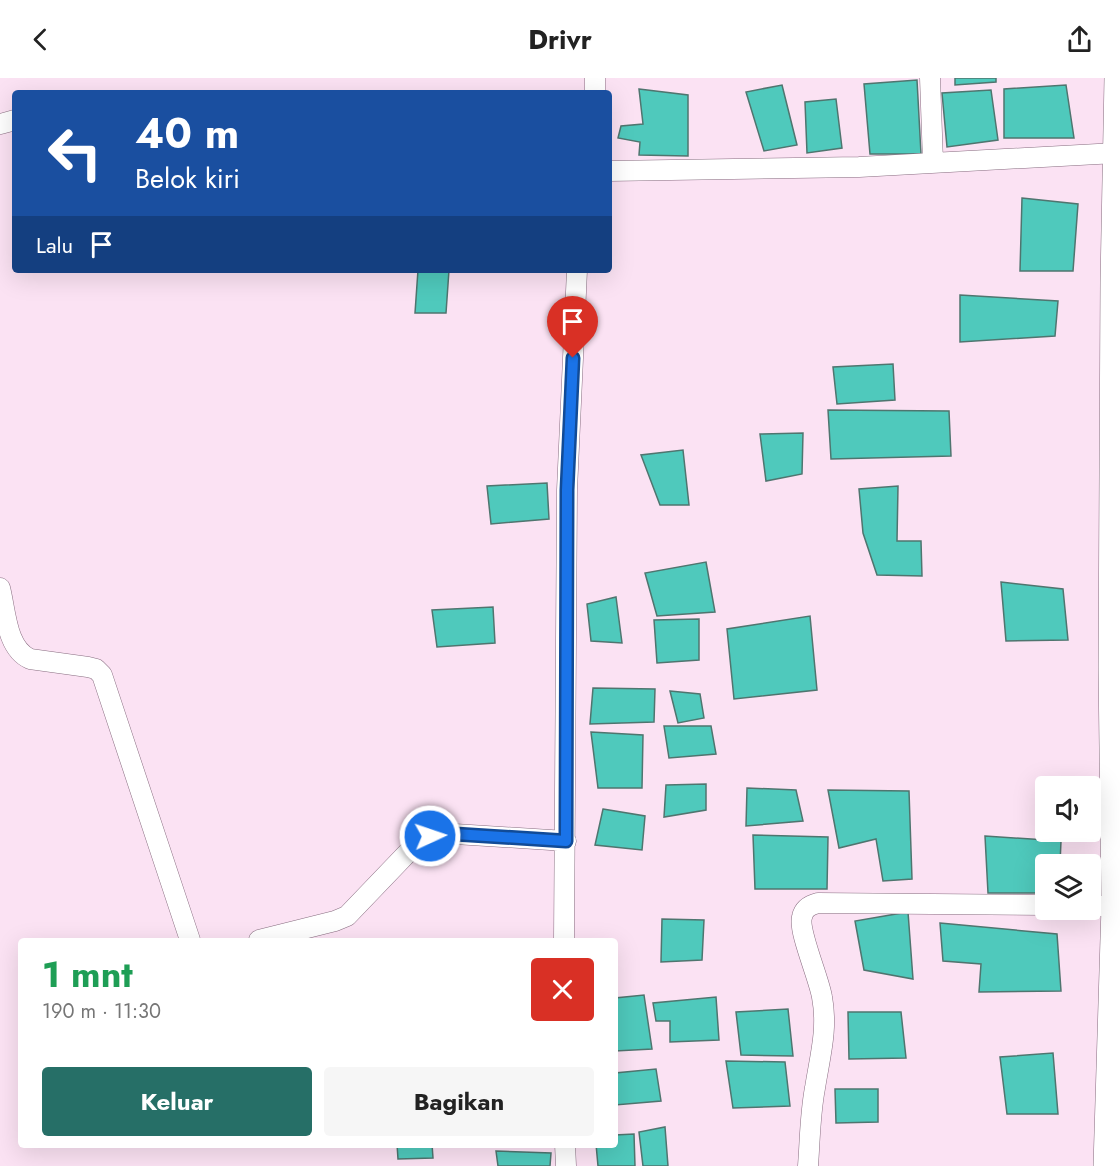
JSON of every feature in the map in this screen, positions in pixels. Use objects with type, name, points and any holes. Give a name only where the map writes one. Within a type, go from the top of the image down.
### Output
[{"type":"main road","points":[[1107,1166],[1103,906],[1112,680],[1117,399],[1118,78]]},
{"type":"street","points":[[930,78],[933,162]]},
{"type":"street","points":[[612,171],[859,167],[1116,153]]},
{"type":"street","points":[[564,938],[567,490],[577,273]]},
{"type":"street","points":[[0,588],[14,645],[23,656],[88,667],[96,669],[102,675],[189,938]]},
{"type":"street","points":[[267,938],[347,916],[416,844],[439,833],[566,841]]},
{"type":"street","points":[[808,1166],[812,1110],[824,1047],[825,1026],[819,978],[801,928],[804,911],[810,905],[818,903],[1035,905]]},
{"type":"street","points":[[566,1148],[566,1166]]},
{"type":"building","points":[[955,78],[996,78],[996,82],[955,85]]},
{"type":"building","points":[[917,80],[921,154],[870,154],[864,84]]},
{"type":"building","points":[[782,85],[797,145],[764,151],[746,92]]},
{"type":"building","points":[[1066,85],[1074,138],[1004,138],[1004,89]]},
{"type":"building","points":[[639,89],[688,95],[688,156],[639,155],[640,142],[618,138],[621,126],[643,124]]},
{"type":"building","points":[[991,90],[998,140],[947,147],[942,93]]},
{"type":"building","points":[[836,99],[842,148],[807,153],[805,102]]},
{"type":"building","points":[[1022,198],[1078,204],[1073,271],[1020,271]]},
{"type":"building","points":[[418,273],[449,273],[446,313],[415,313]]},
{"type":"building","points":[[960,295],[1058,301],[1055,336],[960,342]]},
{"type":"building","points":[[893,364],[895,400],[837,404],[833,367]]},
{"type":"building","points":[[828,410],[949,411],[951,456],[831,459]]},
{"type":"building","points":[[803,433],[802,474],[766,481],[760,434]]},
{"type":"building","points":[[683,450],[689,505],[660,505],[641,455]]},
{"type":"building","points":[[547,483],[549,519],[491,524],[487,486]]},
{"type":"building","points":[[898,486],[897,541],[921,541],[922,576],[877,575],[863,533],[859,489]]},
{"type":"building","points":[[706,562],[715,612],[657,616],[645,573]]},
{"type":"building","points":[[1001,582],[1063,589],[1068,640],[1006,641]]},
{"type":"building","points":[[616,597],[622,643],[591,641],[587,604]]},
{"type":"building","points":[[493,607],[495,643],[437,647],[432,610]]},
{"type":"building","points":[[810,616],[817,690],[734,699],[727,629]]},
{"type":"building","points":[[699,619],[699,660],[657,663],[654,620]]},
{"type":"building","points":[[593,688],[655,689],[654,722],[590,724]]},
{"type":"building","points":[[670,691],[700,694],[704,718],[678,723]]},
{"type":"building","points":[[664,726],[711,726],[716,754],[669,758]]},
{"type":"building","points":[[591,732],[643,735],[642,788],[598,788]]},
{"type":"building","points":[[706,784],[706,810],[664,817],[666,785]]},
{"type":"building","points":[[747,788],[796,790],[803,821],[746,826]]},
{"type":"building","points":[[828,790],[909,791],[912,879],[883,881],[876,839],[839,848]]},
{"type":"building","points":[[603,809],[645,816],[642,850],[595,845]]},
{"type":"building","points":[[753,835],[828,837],[827,889],[755,889]]},
{"type":"building","points":[[985,836],[1035,839],[1035,842],[1061,842],[1060,854],[1035,854],[1035,893],[988,893]]},
{"type":"building","points":[[908,912],[913,979],[864,970],[855,921]]},
{"type":"building","points":[[662,919],[704,920],[702,960],[661,962]]},
{"type":"building","points":[[940,923],[1057,934],[1061,991],[979,992],[981,964],[943,961]]},
{"type":"building","points":[[644,995],[652,1049],[618,1051],[618,998]]},
{"type":"building","points":[[716,997],[719,1040],[670,1042],[670,1021],[656,1021],[653,1003]]},
{"type":"building","points":[[788,1009],[793,1056],[741,1055],[736,1012]]},
{"type":"building","points":[[848,1012],[901,1012],[906,1058],[849,1059]]},
{"type":"building","points":[[1053,1053],[1058,1114],[1007,1114],[1000,1057]]},
{"type":"building","points":[[726,1061],[785,1062],[790,1106],[733,1108]]},
{"type":"building","points":[[656,1069],[661,1101],[618,1105],[618,1073]]},
{"type":"building","points":[[835,1089],[878,1089],[878,1122],[836,1123]]},
{"type":"building","points":[[665,1127],[668,1166],[643,1166],[639,1132]]},
{"type":"building","points":[[634,1134],[635,1166],[598,1166],[596,1148],[618,1148],[618,1135]]},
{"type":"building","points":[[397,1148],[432,1148],[433,1158],[398,1159]]},
{"type":"building","points":[[496,1151],[551,1153],[550,1166],[498,1166]]},
{"type":"route","points":[[430,836],[439,833],[566,841],[567,490],[573,358]]}]
